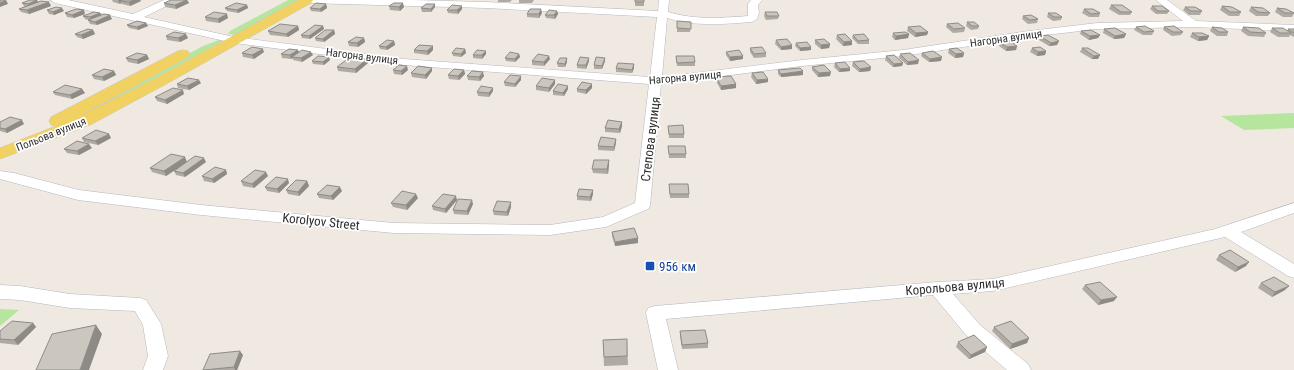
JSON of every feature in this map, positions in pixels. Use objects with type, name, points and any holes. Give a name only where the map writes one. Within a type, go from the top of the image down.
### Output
[{"type":"main road","name":"Польова вулиця","points":[[4,153],[61,118],[284,0]]},
{"type":"main road","name":"Польова вулиця","points":[[4,153],[86,120],[307,0]]},
{"type":"street","name":"Нагорна вулиця","points":[[55,0],[234,40],[404,62],[656,81],[802,63],[903,53],[1029,34],[1097,26],[1193,24],[1294,28]]},
{"type":"street","points":[[135,17],[172,0]]},
{"type":"street","points":[[307,0],[490,3],[663,14],[677,18],[695,20],[752,19],[755,2]]},
{"type":"street","name":"Степова вулиця","points":[[642,206],[664,0]]},
{"type":"street","points":[[1161,0],[1193,24]]},
{"type":"street","name":"Korolyov Street","points":[[0,175],[9,176],[78,195],[142,203],[394,228],[550,230],[606,222],[642,206]]},
{"type":"street","name":"Корольова вулиця","points":[[668,370],[655,313],[937,288],[993,285],[1227,231],[1294,208]]},
{"type":"street","points":[[1227,231],[1294,272]]},
{"type":"street","points":[[937,288],[972,330],[1021,370]]},
{"type":"street","points":[[0,292],[20,293],[70,301],[140,305],[152,324],[158,356],[154,367]]},
{"type":"green space","points":[[288,0],[303,0],[237,35],[228,34],[230,31]]},
{"type":"green space","points":[[219,40],[223,41],[84,118],[62,123],[203,46]]},
{"type":"green space","points":[[1294,113],[1294,128],[1244,130],[1221,116]]},
{"type":"green space","points":[[0,309],[19,310],[0,326]]},
{"type":"building","points":[[30,0],[37,0],[28,4],[22,3]]},
{"type":"building","points":[[134,0],[129,2],[120,1]]},
{"type":"building","points":[[171,0],[187,0],[175,5],[164,3]]},
{"type":"building","points":[[635,0],[644,0],[644,2],[635,2]]},
{"type":"building","points":[[41,1],[49,2],[27,10],[19,9]]},
{"type":"building","points":[[236,3],[247,5],[237,10],[225,8]]},
{"type":"building","points":[[316,3],[326,4],[320,9],[310,8]]},
{"type":"building","points":[[394,3],[403,3],[399,7],[389,6]]},
{"type":"building","points":[[426,4],[435,4],[431,9],[421,8]]},
{"type":"building","points":[[452,5],[462,6],[457,10],[447,10]]},
{"type":"building","points":[[1111,5],[1122,5],[1132,12],[1121,12]]},
{"type":"building","points":[[1152,6],[1162,6],[1169,11],[1158,11]]},
{"type":"building","points":[[1222,6],[1232,7],[1241,12],[1230,12]]},
{"type":"building","points":[[56,7],[62,8],[53,12],[47,10]]},
{"type":"building","points":[[1185,7],[1195,7],[1202,11],[1191,11]]},
{"type":"building","points":[[1251,7],[1263,8],[1270,13],[1258,12]]},
{"type":"building","points":[[1277,8],[1286,9],[1294,13],[1285,13]]},
{"type":"building","points":[[76,9],[84,10],[72,15],[65,13]]},
{"type":"building","points":[[530,9],[541,9],[539,14],[527,14]]},
{"type":"building","points":[[1084,9],[1093,9],[1100,13],[1091,14]]},
{"type":"building","points":[[549,10],[557,11],[554,15],[545,15]]},
{"type":"building","points":[[94,12],[100,13],[90,17],[83,16]]},
{"type":"building","points":[[214,12],[227,14],[218,19],[205,17]]},
{"type":"building","points":[[765,12],[777,12],[779,16],[767,16]]},
{"type":"building","points":[[1048,13],[1056,13],[1062,17],[1054,17]]},
{"type":"building","points":[[104,14],[110,15],[95,22],[88,20]]},
{"type":"building","points":[[1031,15],[1038,19],[1030,20],[1023,16]]},
{"type":"building","points":[[137,21],[146,23],[137,27],[127,25]]},
{"type":"building","points":[[677,21],[691,22],[691,29],[677,28]]},
{"type":"building","points":[[967,22],[974,22],[979,26],[972,26]]},
{"type":"building","points":[[958,23],[965,28],[954,29],[947,24]]},
{"type":"building","points":[[280,24],[298,26],[286,34],[268,31]]},
{"type":"building","points":[[315,25],[323,26],[309,36],[301,35]]},
{"type":"building","points":[[920,26],[928,32],[916,33],[908,27]]},
{"type":"building","points":[[1145,26],[1154,31],[1144,32],[1136,27]]},
{"type":"building","points":[[1174,26],[1183,32],[1173,32],[1164,27]]},
{"type":"building","points":[[1212,27],[1222,28],[1228,32],[1219,32]]},
{"type":"building","points":[[1243,27],[1259,28],[1266,33],[1250,32]]},
{"type":"building","points":[[1115,28],[1126,34],[1115,36],[1104,29]]},
{"type":"building","points":[[1272,28],[1283,28],[1291,33],[1280,33]]},
{"type":"building","points":[[88,29],[93,30],[81,35],[75,34]]},
{"type":"building","points":[[1288,29],[1294,29],[1294,33]]},
{"type":"building","points":[[325,30],[334,30],[323,39],[315,38]]},
{"type":"building","points":[[1091,30],[1100,35],[1090,36],[1081,31]]},
{"type":"building","points":[[174,32],[186,34],[178,38],[166,36]]},
{"type":"building","points":[[905,32],[909,34],[896,36],[893,33]]},
{"type":"building","points":[[1192,33],[1202,33],[1209,36],[1199,37]]},
{"type":"building","points":[[845,34],[852,41],[844,42],[837,35]]},
{"type":"building","points":[[864,34],[869,40],[858,41],[853,35]]},
{"type":"building","points":[[1048,35],[1059,41],[1051,43],[1040,36]]},
{"type":"building","points":[[356,37],[364,38],[357,43],[348,42]]},
{"type":"building","points":[[787,39],[792,45],[781,47],[776,40]]},
{"type":"building","points":[[824,39],[830,44],[821,45],[815,40]]},
{"type":"building","points":[[387,40],[394,41],[386,47],[379,46]]},
{"type":"building","points":[[1010,41],[1017,46],[1007,47],[1000,43]]},
{"type":"building","points":[[807,42],[811,47],[800,48],[796,43]]},
{"type":"building","points":[[419,45],[433,46],[427,51],[414,50]]},
{"type":"building","points":[[252,47],[263,49],[252,55],[242,53]]},
{"type":"building","points":[[762,47],[766,53],[754,54],[750,48]]},
{"type":"building","points":[[1040,47],[1046,51],[1038,52],[1032,48]]},
{"type":"building","points":[[456,48],[465,49],[461,54],[452,53]]},
{"type":"building","points":[[957,48],[964,53],[956,54],[949,49]]},
{"type":"building","points":[[1082,48],[1088,48],[1100,55],[1094,56]]},
{"type":"building","points":[[289,49],[298,50],[290,55],[281,54]]},
{"type":"building","points":[[302,50],[311,52],[301,58],[292,57]]},
{"type":"building","points":[[477,50],[486,51],[482,55],[473,55]]},
{"type":"building","points":[[739,50],[743,56],[730,57],[726,52]]},
{"type":"building","points":[[933,51],[942,57],[930,59],[922,53]]},
{"type":"building","points":[[510,52],[519,54],[515,59],[505,58]]},
{"type":"building","points":[[137,53],[147,55],[137,60],[126,58]]},
{"type":"building","points":[[910,53],[919,60],[908,62],[900,54]]},
{"type":"building","points":[[538,54],[549,56],[544,62],[532,61]]},
{"type":"building","points":[[894,55],[903,63],[894,64],[886,56]]},
{"type":"building","points":[[318,56],[329,57],[323,62],[312,61]]},
{"type":"building","points":[[676,56],[694,56],[695,62],[677,63]]},
{"type":"building","points":[[350,57],[367,59],[355,69],[337,67]]},
{"type":"building","points":[[580,57],[589,58],[586,65],[577,65]]},
{"type":"building","points":[[596,57],[605,58],[602,66],[594,65]]},
{"type":"building","points":[[560,58],[567,58],[565,64],[557,63]]},
{"type":"building","points":[[864,61],[871,67],[860,69],[853,62]]},
{"type":"building","points":[[845,62],[850,68],[840,69],[835,63]]},
{"type":"building","points":[[618,63],[634,64],[632,70],[616,68]]},
{"type":"building","points":[[399,65],[407,66],[401,71],[393,70]]},
{"type":"building","points":[[824,65],[831,72],[819,73],[812,67]]},
{"type":"building","points":[[418,66],[432,68],[425,75],[411,73]]},
{"type":"building","points":[[800,68],[803,71],[781,74],[778,70]]},
{"type":"building","points":[[104,69],[114,71],[102,77],[92,75]]},
{"type":"building","points":[[454,69],[464,70],[458,76],[448,75]]},
{"type":"building","points":[[472,71],[483,72],[479,77],[467,76]]},
{"type":"building","points":[[763,72],[768,79],[757,80],[752,73]]},
{"type":"building","points":[[510,75],[521,76],[515,84],[504,82]]},
{"type":"building","points":[[731,76],[736,84],[721,86],[716,77]]},
{"type":"building","points":[[188,78],[199,80],[187,86],[177,84]]},
{"type":"building","points":[[542,78],[555,80],[549,88],[536,86]]},
{"type":"building","points":[[582,82],[592,84],[586,90],[577,89]]},
{"type":"building","points":[[558,84],[568,86],[563,93],[553,91]]},
{"type":"building","points":[[65,85],[82,89],[70,95],[53,92]]},
{"type":"building","points":[[481,86],[493,88],[489,93],[477,92]]},
{"type":"building","points":[[173,88],[183,90],[165,100],[155,97]]},
{"type":"building","points":[[10,117],[22,120],[5,129],[0,128],[0,122]]},
{"type":"building","points":[[608,120],[622,122],[619,129],[605,128]]},
{"type":"building","points":[[683,125],[684,134],[669,134],[668,126]]},
{"type":"building","points":[[96,130],[109,134],[95,141],[82,138]]},
{"type":"building","points":[[601,137],[616,139],[614,147],[598,146]]},
{"type":"building","points":[[77,141],[89,144],[77,151],[64,149]]},
{"type":"building","points":[[668,146],[685,146],[686,154],[669,154]]},
{"type":"building","points":[[171,154],[185,157],[164,171],[150,168]]},
{"type":"building","points":[[195,156],[204,158],[183,173],[174,171]]},
{"type":"building","points":[[594,160],[609,160],[607,169],[592,169]]},
{"type":"building","points":[[215,167],[226,170],[212,179],[202,176]]},
{"type":"building","points":[[255,170],[266,172],[252,184],[241,181]]},
{"type":"building","points":[[276,177],[288,179],[277,189],[265,187]]},
{"type":"building","points":[[296,180],[307,181],[298,192],[286,190]]},
{"type":"building","points":[[669,184],[688,184],[689,194],[670,194]]},
{"type":"building","points":[[327,185],[340,187],[331,196],[317,194]]},
{"type":"building","points":[[579,189],[593,190],[590,197],[577,196]]},
{"type":"building","points":[[402,191],[416,194],[406,205],[391,203]]},
{"type":"building","points":[[443,194],[456,196],[445,209],[432,206]]},
{"type":"building","points":[[458,199],[472,200],[467,211],[453,210]]},
{"type":"building","points":[[497,201],[511,202],[507,212],[493,211]]},
{"type":"building","points":[[634,228],[638,238],[615,242],[612,232]]},
{"type":"building","points":[[1230,250],[1249,262],[1238,267],[1219,255]]},
{"type":"building","points":[[1274,277],[1289,286],[1275,292],[1261,283]]},
{"type":"building","points":[[1100,282],[1117,297],[1101,300],[1085,285]]},
{"type":"building","points":[[12,321],[33,323],[14,340],[0,339],[0,331]]},
{"type":"building","points":[[1011,321],[1029,338],[1012,344],[994,327]]},
{"type":"building","points":[[96,325],[80,370],[36,370],[52,334]]},
{"type":"building","points":[[705,330],[708,343],[682,345],[680,331]]},
{"type":"building","points":[[974,335],[987,347],[971,355],[958,342]]},
{"type":"building","points":[[627,339],[627,356],[604,357],[603,340]]},
{"type":"building","points":[[240,351],[234,367],[203,370],[210,354]]},
{"type":"place","name":"956 км","points":[[650,266]]}]
